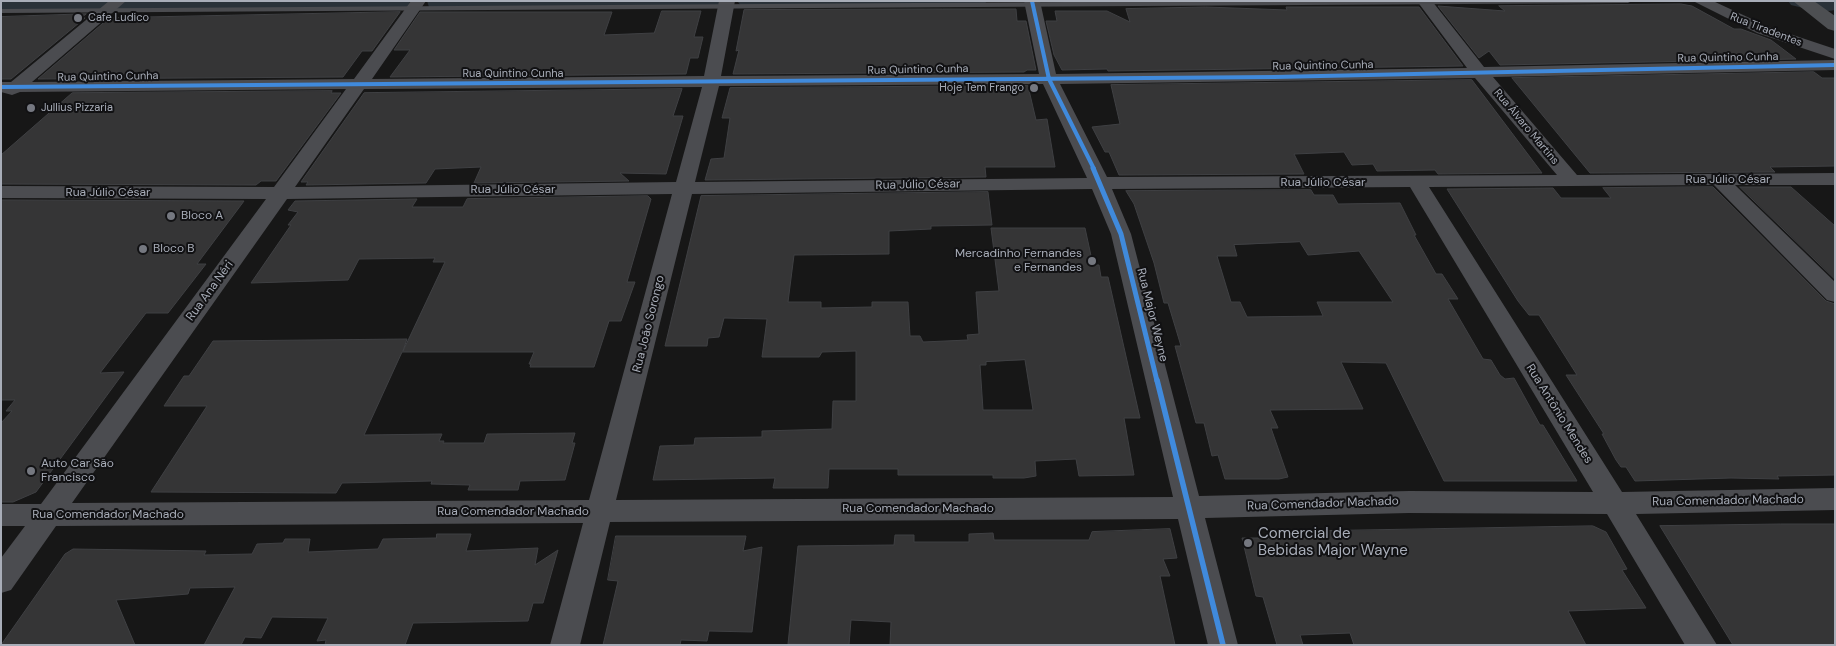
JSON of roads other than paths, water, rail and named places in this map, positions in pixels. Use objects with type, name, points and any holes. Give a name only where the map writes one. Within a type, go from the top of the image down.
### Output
[{"type":"main road","points":[[1804,3],[1835,25]]},
{"type":"street","name":"Rua Tiradentes","points":[[1700,1],[1763,30],[1835,54]]},
{"type":"street","name":"Rua Álvaro Martins","points":[[1425,2],[1480,73],[1572,181]]},
{"type":"street","name":"Rua Major Weyne","points":[[1032,3],[1049,79],[1100,184],[1121,234],[1223,645]]},
{"type":"street","name":"Rua João Sorongo","points":[[565,645],[711,83],[726,4]]},
{"type":"street","name":"Rua Ana Néri","points":[[1,581],[416,5]]},
{"type":"street","points":[[1,100],[9,87],[114,6]]},
{"type":"street","name":"Rua Quintino Cunha","points":[[9,87],[1049,79],[1480,73],[1835,65]]},
{"type":"street","name":"Rua Júlio César","points":[[1,192],[280,193],[982,184],[1417,183],[1835,179]]},
{"type":"street","points":[[1719,180],[1835,295]]},
{"type":"street","name":"Rua Antônio Mendes","points":[[1417,183],[1702,645]]},
{"type":"street","name":"Rua Comendador Machado","points":[[1,515],[1190,508],[1409,502],[1614,503],[1835,500]]},
{"type":"lane","points":[[1,11],[114,6],[1628,1]]},
{"type":"waterway","points":[[747,2],[978,1]]},
{"type":"waterway","points":[[1797,1],[1829,6]]},
{"type":"waterway","points":[[435,3],[713,2]]},
{"type":"waterway","points":[[1,6],[401,3]]},
{"type":"place","name":"Cafe Ludico","points":[[78,18]]},
{"type":"place","name":"Hoje Tem Frango","points":[[1034,88]]},
{"type":"place","name":"Jullius Pizzaria","points":[[31,108]]},
{"type":"place","name":"Bloco A","points":[[171,216]]},
{"type":"place","name":"Bloco B","points":[[143,249]]},
{"type":"place","name":"Mercadinho Fernandes e Fernandes","points":[[1092,261]]},
{"type":"place","name":"Auto Car São Francisco","points":[[31,471]]},
{"type":"place","name":"Comercial de Bebidas Major Wayne","points":[[1248,543]]}]
